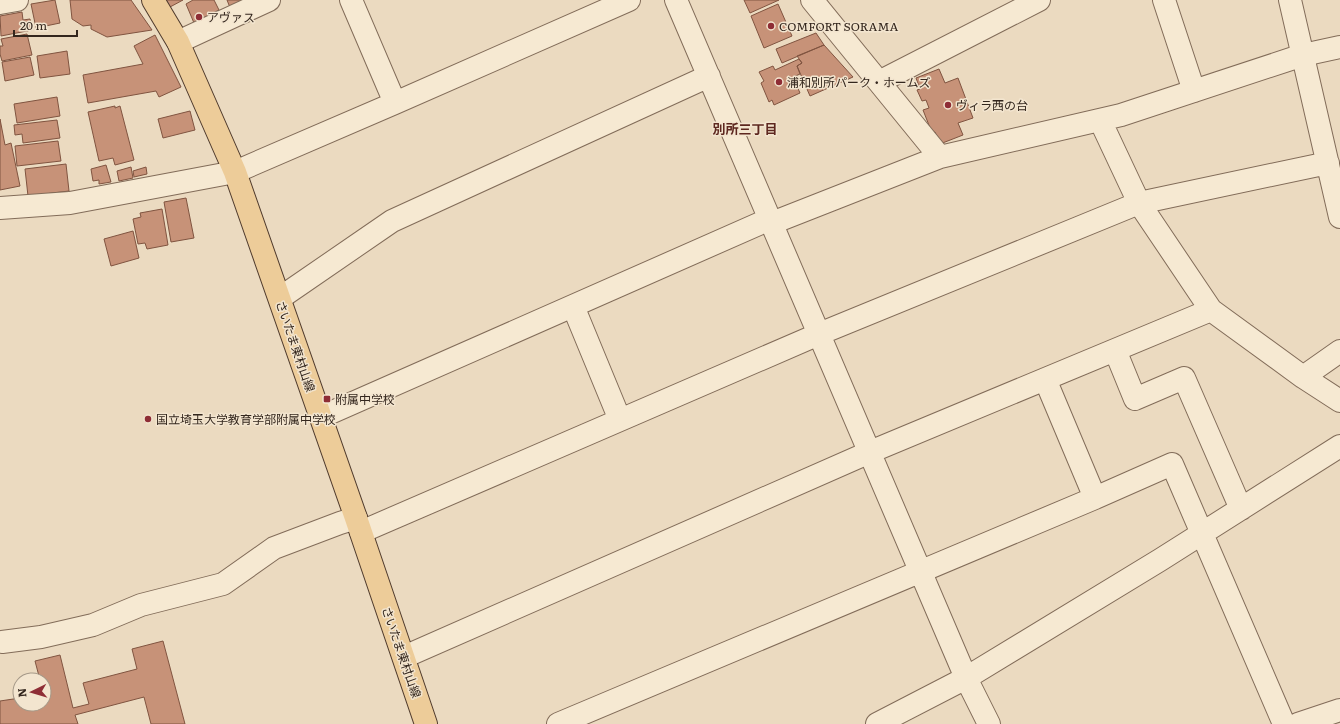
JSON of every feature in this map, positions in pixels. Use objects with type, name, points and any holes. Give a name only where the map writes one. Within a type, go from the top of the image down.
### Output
[{"type":"main road","name":"さいたま東村山線","points":[[153,0],[178,42],[235,172],[359,525],[426,724]]},
{"type":"street","points":[[0,4],[18,0]]},
{"type":"street","points":[[178,42],[268,0]]},
{"type":"street","points":[[351,0],[395,103]]},
{"type":"street","points":[[0,208],[70,203],[235,172],[629,0]]},
{"type":"street","points":[[676,0],[966,678],[989,724]]},
{"type":"street","points":[[812,0],[940,157]]},
{"type":"street","points":[[879,82],[1039,0]]},
{"type":"street","points":[[1164,0],[1194,90]]},
{"type":"street","points":[[1290,0],[1340,217]]},
{"type":"street","points":[[321,416],[771,221],[940,157],[1121,115],[1303,55],[1340,47]]},
{"type":"street","points":[[280,298],[392,221],[709,76]]},
{"type":"street","points":[[1100,120],[1139,203],[1212,310],[1303,377],[1340,401]]},
{"type":"street","points":[[2,642],[41,637],[93,626],[141,605],[223,584],[274,548],[340,523],[359,525],[620,420],[819,334],[1139,203],[1328,163]]},
{"type":"street","points":[[573,306],[620,420]]},
{"type":"street","points":[[404,657],[870,452],[1212,310]]},
{"type":"street","points":[[1115,350],[1135,399],[1184,378],[1241,509]]},
{"type":"street","points":[[1303,377],[1340,351]]},
{"type":"street","points":[[1044,379],[1095,498]]},
{"type":"street","points":[[877,724],[966,678],[1241,509],[1340,446]]},
{"type":"street","points":[[558,724],[921,572],[1172,464],[1284,724]]},
{"type":"street","points":[[1298,724],[1340,710]]},
{"type":"building","points":[[55,0],[60,23],[36,28],[31,4]]},
{"type":"building","points":[[70,0],[131,0],[152,30],[107,37],[91,29],[91,25],[83,26],[72,19]]},
{"type":"building","points":[[166,0],[183,0],[170,7]]},
{"type":"building","name":"アヴァス","points":[[193,0],[214,0],[219,10],[194,23],[186,4]]},
{"type":"building","points":[[227,0],[257,0],[231,10]]},
{"type":"building","points":[[744,0],[779,0],[750,13]]},
{"type":"building","name":"COMFORT SORAMA","points":[[778,4],[792,36],[764,48],[751,16]]},
{"type":"building","points":[[22,12],[23,20],[30,19],[32,30],[1,36],[0,16]]},
{"type":"building","points":[[816,33],[824,45],[782,63],[776,49]]},
{"type":"building","points":[[27,34],[32,55],[2,61],[0,46],[3,46],[1,39]]},
{"type":"building","points":[[155,35],[181,87],[159,97],[156,91],[88,103],[83,75],[143,64],[134,46]]},
{"type":"building","points":[[824,45],[853,77],[810,96],[797,66],[802,63],[797,56]]},
{"type":"building","points":[[67,51],[70,74],[40,78],[37,56]]},
{"type":"building","points":[[30,57],[34,75],[5,81],[2,62]]},
{"type":"building","name":"浦和別所パーク・ホームズ","points":[[799,59],[802,63],[797,66],[800,74],[793,77],[800,93],[774,105],[772,100],[769,102],[761,83],[764,81],[759,72],[773,66],[775,70]]},
{"type":"building","name":"ヴィラ西の台","points":[[939,69],[945,83],[958,78],[973,118],[958,123],[963,135],[940,144],[935,132],[932,133],[923,110],[929,108],[926,100],[922,101],[917,90],[920,89],[916,78]]},
{"type":"building","points":[[57,97],[60,116],[17,123],[14,104]]},
{"type":"building","points":[[115,106],[115,108],[120,106],[134,160],[115,165],[113,158],[99,161],[88,112]]},
{"type":"building","points":[[190,111],[195,130],[163,138],[158,119]]},
{"type":"building","points":[[0,119],[5,145],[11,143],[20,186],[0,190]]},
{"type":"building","points":[[57,120],[60,138],[23,143],[22,134],[15,135],[14,125]]},
{"type":"building","points":[[58,141],[61,161],[17,166],[15,146]]},
{"type":"building","points":[[66,164],[69,191],[28,196],[25,169]]},
{"type":"building","points":[[106,165],[111,182],[99,184],[99,180],[93,181],[91,169]]},
{"type":"building","points":[[131,167],[133,178],[119,181],[117,171]]},
{"type":"building","points":[[146,167],[147,174],[134,177],[133,171]]},
{"type":"building","points":[[186,198],[194,238],[171,242],[164,202]]},
{"type":"building","points":[[162,209],[168,245],[147,249],[145,243],[138,244],[133,219],[141,217],[140,213]]},
{"type":"building","points":[[133,231],[139,258],[111,266],[104,239]]},
{"type":"building","points":[[163,641],[185,724],[151,724],[144,697],[75,715],[78,724],[0,724],[0,701],[12,699],[12,712],[52,712],[52,672],[38,672],[35,661],[60,655],[73,708],[89,704],[83,683],[137,669],[132,649]]},
{"type":"place","name":"アヴァス","points":[[199,17]]},
{"type":"place","name":"COMFORT SORAMA","points":[[771,26]]},
{"type":"place","name":"浦和別所パーク・ホームズ","points":[[779,82]]},
{"type":"place","name":"ヴィラ西の台","points":[[948,105]]},
{"type":"place","name":"附属中学校","points":[[327,399]]},
{"type":"place","name":"国立埼玉大学教育学部附属中学校","points":[[148,419]]},
{"type":"district","name":"別所三丁目","points":[[745,128]]}]
